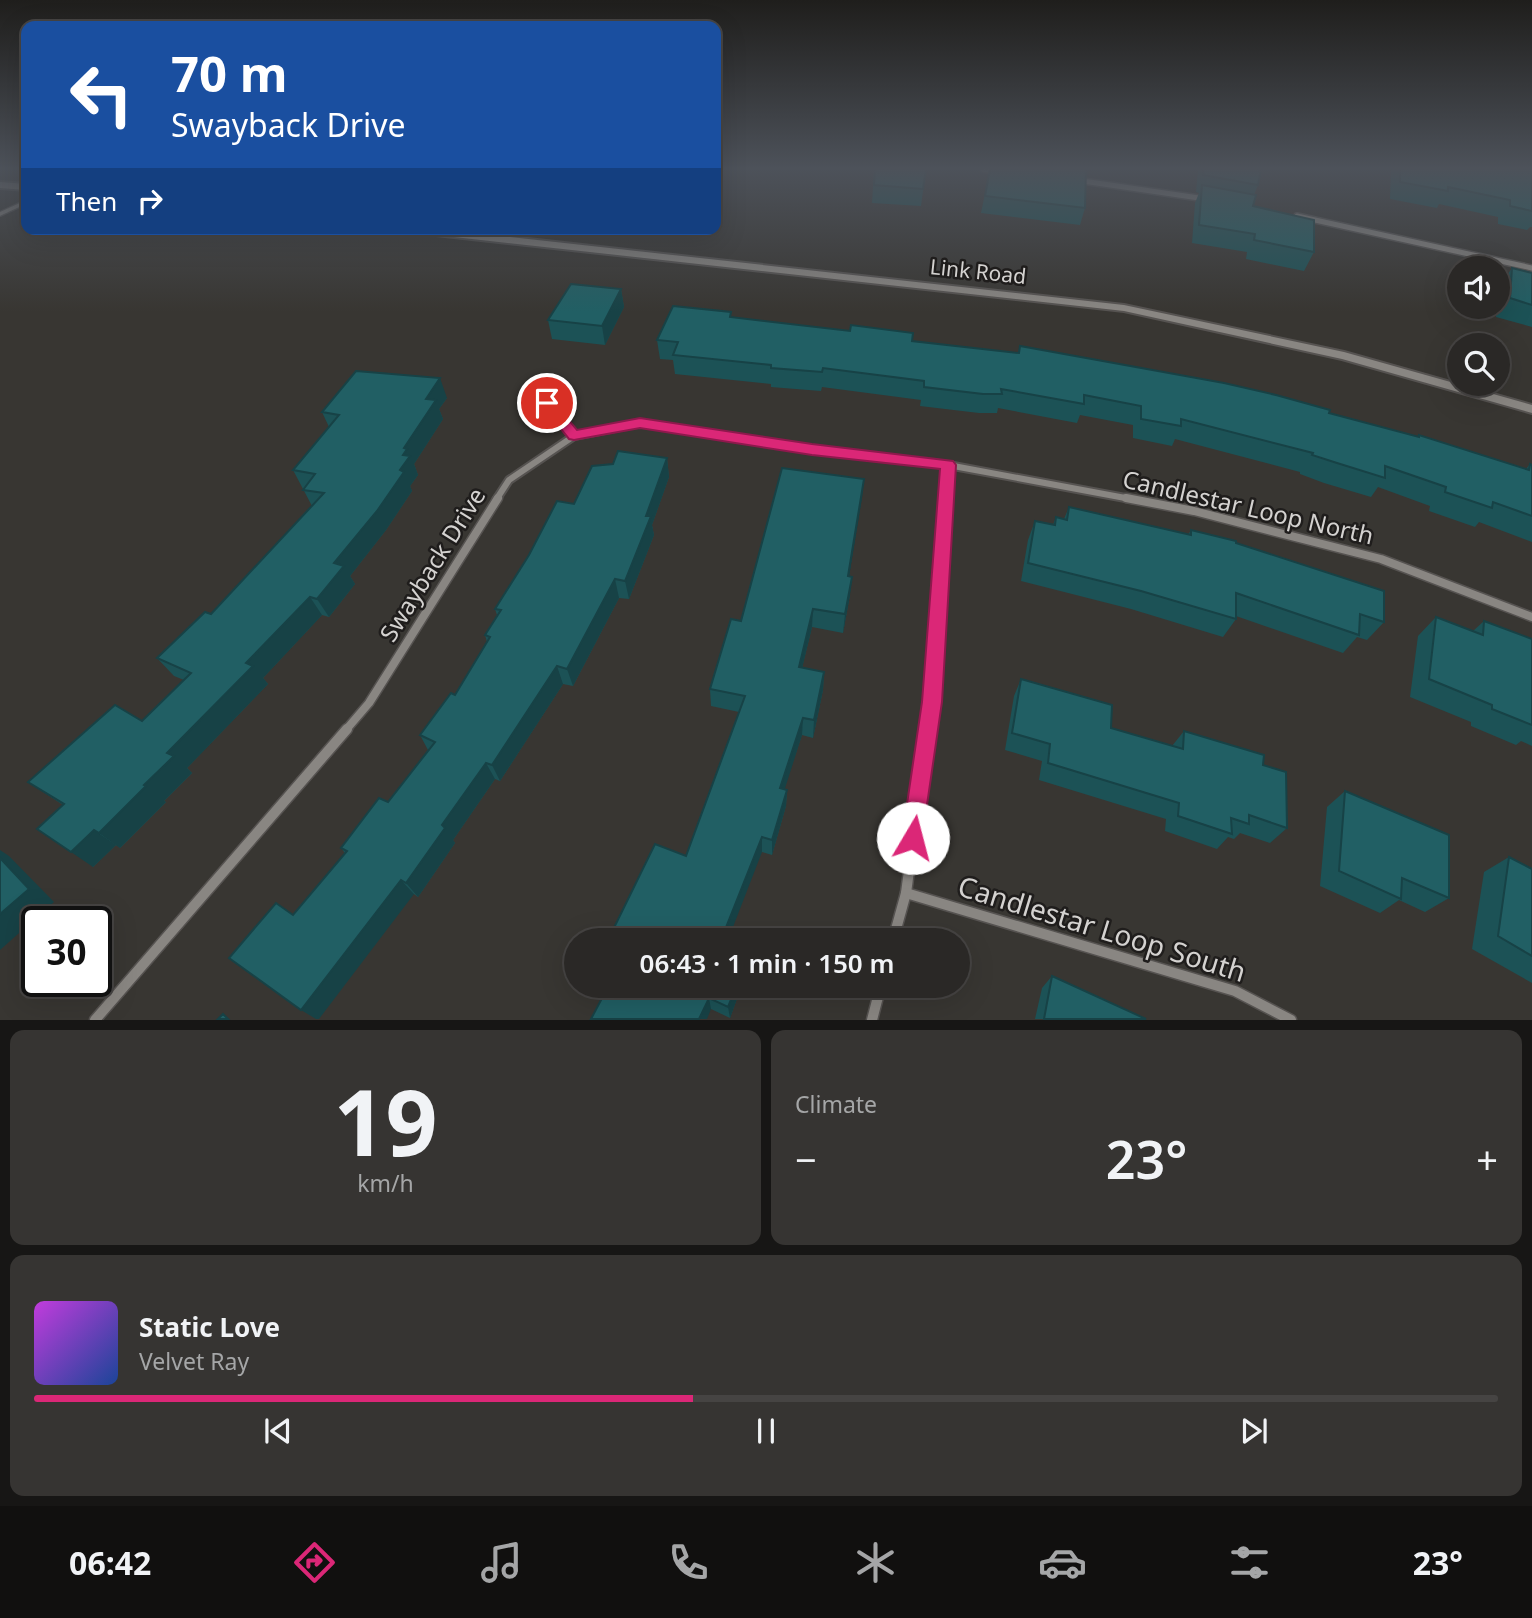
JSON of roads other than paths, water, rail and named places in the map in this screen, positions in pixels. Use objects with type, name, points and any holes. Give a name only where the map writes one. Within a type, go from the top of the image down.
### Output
[{"type":"main road","name":"Link Road","points":[[472,235],[1124,308],[1344,356],[1532,409]]},
{"type":"street","points":[[1299,217],[1532,268]]},
{"type":"street","points":[[547,403],[574,436]]},
{"type":"street","name":"Swayback Drive","points":[[95,1020],[369,703],[509,480],[574,436],[640,423],[812,450],[948,465]]},
{"type":"street","points":[[896,928],[906,893],[932,702],[948,465]]},
{"type":"street","name":"Candlestar Loop North","points":[[948,465],[1194,511],[1381,559],[1532,617]]},
{"type":"street","name":"Candlestar Loop South","points":[[906,893],[1235,991],[1291,1020]]},
{"type":"street","points":[[872,1020],[878,998]]}]
